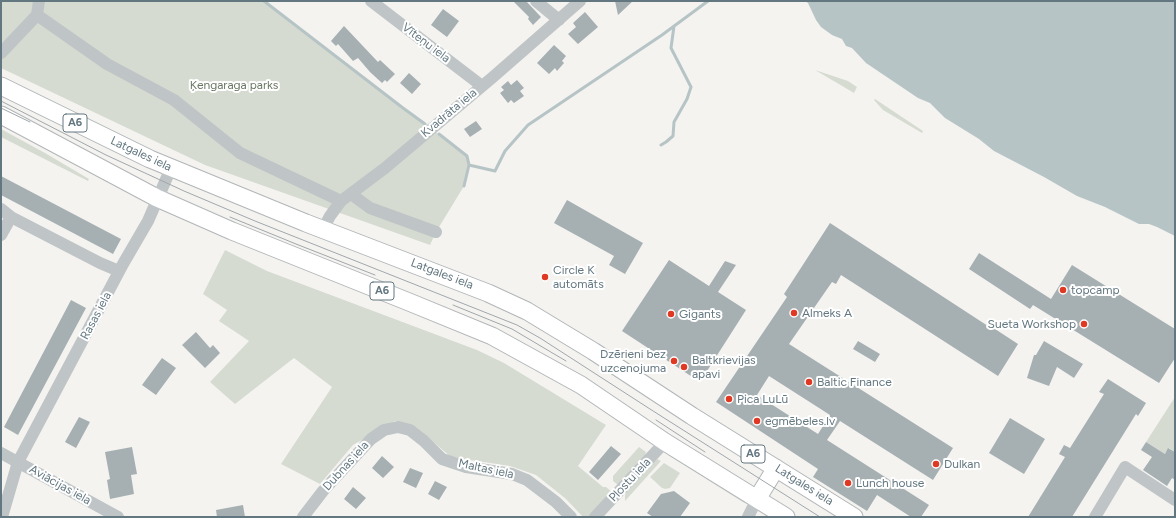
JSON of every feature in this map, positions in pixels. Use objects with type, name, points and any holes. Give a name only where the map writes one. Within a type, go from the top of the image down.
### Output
[{"type":"highway","name":"Latgales iela","points":[[1,86],[58,115],[171,168],[306,223],[481,290],[527,311],[854,517]]},
{"type":"highway","name":"A6","points":[[1,115],[157,198],[246,237],[492,336],[581,385],[664,442],[786,517]]},
{"type":"highway","points":[[757,499],[776,468]]},
{"type":"street","points":[[1,53],[37,15],[39,1]]},
{"type":"street","name":"Vīteņu iela","points":[[371,1],[482,86]]},
{"type":"street","points":[[536,1],[559,20]]},
{"type":"street","name":"Kvadrāta iela","points":[[323,229],[341,201],[386,168],[580,1]]},
{"type":"street","points":[[37,15],[107,64],[174,100],[240,153],[341,201]]},
{"type":"street","name":"Rasas iela","points":[[2,517],[18,462],[119,271],[148,221],[171,168]]},
{"type":"street","points":[[351,194],[370,208],[436,232]]},
{"type":"street","points":[[1,209],[11,216],[100,263],[119,271]]},
{"type":"street","points":[[1,235],[11,216]]},
{"type":"street","name":"Dubnas iela","points":[[303,517],[323,491],[371,439],[384,430],[398,427]]},
{"type":"street","name":"Maltas iela","points":[[398,427],[410,430],[424,441],[442,459],[466,467],[512,474],[528,480],[556,502],[571,517]]},
{"type":"street","name":"Plostu iela","points":[[595,517],[664,442]]},
{"type":"street","name":"Aviācijas iela","points":[[1,453],[118,517]]},
{"type":"street","points":[[1095,517],[1125,467],[1175,500]]},
{"type":"street","points":[[748,517],[757,499]]},
{"type":"green space","name":"Ķengaraga parks","points":[[1,1],[264,1],[467,156],[469,165],[464,186],[436,232],[430,245],[205,165],[1,68]]},
{"type":"green space","points":[[815,70],[848,81],[857,87],[854,93]]},
{"type":"green space","points":[[875,99],[923,131],[922,133],[883,110],[874,100]]},
{"type":"green space","points":[[1,129],[89,179],[88,181],[1,137]]},
{"type":"green space","points":[[225,250],[267,271],[477,350],[504,363],[606,425],[578,466],[603,487],[606,487],[612,492],[591,516],[583,517],[566,499],[536,475],[510,466],[451,457],[417,428],[395,421],[353,445],[320,484],[281,464],[332,387],[294,358],[235,404],[210,382],[249,341],[219,321],[227,310],[203,294]]},
{"type":"green space","points":[[1175,397],[1175,452],[1169,448],[1165,454],[1146,442]]},
{"type":"green space","points":[[639,447],[646,452],[645,456],[618,485],[613,481],[613,476]]},
{"type":"green space","points":[[668,455],[671,455],[742,499],[746,504]]},
{"type":"green space","points":[[657,459],[661,461],[625,501],[626,492]]},
{"type":"green space","points":[[664,463],[680,473],[670,488],[665,489],[650,477]]},
{"type":"shaded area","points":[[805,1],[1175,1],[1175,236],[1149,224],[1139,224],[1105,207],[1077,196],[994,151],[979,139],[945,118],[930,103],[918,98],[866,63],[852,48],[846,46],[842,39],[832,35],[821,27],[808,3]]},
{"type":"building","points":[[513,1],[526,1],[541,17],[533,25],[528,19],[529,17]]},
{"type":"building","points":[[615,1],[633,1],[618,15]]},
{"type":"building","points":[[443,9],[459,21],[447,37],[431,25]]},
{"type":"building","points":[[585,12],[598,27],[578,44],[568,34],[576,27],[573,23]]},
{"type":"building","points":[[344,26],[378,62],[380,60],[395,74],[387,82],[385,80],[382,83],[358,58],[353,61],[338,44],[336,46],[331,41]]},
{"type":"building","points":[[554,45],[566,56],[562,61],[564,63],[557,71],[555,68],[549,74],[537,63]]},
{"type":"building","points":[[409,73],[421,84],[412,94],[400,83]]},
{"type":"building","points":[[517,80],[524,88],[520,91],[524,96],[514,103],[511,100],[508,103],[500,93],[504,90],[501,87],[508,81],[511,85]]},
{"type":"building","points":[[476,121],[482,129],[470,137],[464,129]]},
{"type":"building","points":[[1,176],[121,239],[113,254],[1,195]]},
{"type":"building","points":[[567,200],[643,243],[625,274],[609,265],[614,256],[554,223]]},
{"type":"building","points":[[830,223],[1018,344],[998,376],[841,275],[836,284],[832,282],[789,344],[953,448],[933,480],[840,421],[827,440],[929,505],[921,517],[911,517],[877,495],[867,511],[813,477],[818,469],[716,402],[787,297],[784,294]],"holes":[[[769,376],[830,415],[818,434],[757,395]]]},
{"type":"building","points":[[979,253],[1051,299],[1072,265],[1175,329],[1175,358],[1159,383],[1033,305],[1030,309],[969,269]]},
{"type":"building","points":[[669,260],[709,286],[725,261],[736,265],[718,292],[746,310],[700,382],[622,331]]},
{"type":"building","points":[[71,300],[86,308],[18,435],[4,427]]},
{"type":"building","points":[[196,332],[210,348],[213,345],[220,353],[205,368],[182,345]]},
{"type":"building","points":[[858,341],[880,354],[875,362],[853,349]]},
{"type":"building","points":[[1044,341],[1083,364],[1074,378],[1057,367],[1049,386],[1027,378],[1034,355],[1036,355]]},
{"type":"building","points":[[162,358],[176,368],[156,395],[142,385]]},
{"type":"building","points":[[1108,379],[1146,403],[1138,416],[1136,414],[1072,517],[1028,517],[1065,457],[1059,454],[1064,445],[1070,448],[1104,394],[1099,392]]},
{"type":"building","points":[[79,417],[90,422],[76,448],[65,442]]},
{"type":"building","points":[[1010,418],[1045,439],[1024,474],[989,453]]},
{"type":"building","points":[[1146,442],[1165,454],[1168,448],[1175,452],[1175,480],[1172,478],[1167,486],[1143,470],[1152,457],[1141,450]]},
{"type":"building","points":[[611,446],[621,454],[598,480],[589,472]]},
{"type":"building","points":[[132,447],[137,474],[131,475],[134,494],[110,499],[107,480],[110,479],[105,452]]},
{"type":"building","points":[[382,456],[394,467],[383,478],[372,468]]},
{"type":"building","points":[[410,468],[423,473],[416,488],[403,482]]},
{"type":"building","points":[[435,481],[447,487],[439,500],[428,494]]},
{"type":"building","points":[[353,487],[366,498],[356,509],[344,499]]},
{"type":"building","points":[[674,491],[690,503],[680,517],[653,517],[647,513],[661,494]]},
{"type":"building","points":[[243,505],[245,517],[217,517],[216,510]]},
{"type":"waterway","points":[[264,1],[425,124]]},
{"type":"waterway","points":[[464,186],[469,165],[495,171],[505,151],[528,125],[662,35],[708,1]]},
{"type":"waterway","points":[[661,145],[673,136],[674,122],[687,99],[691,87],[671,48],[674,26]]},
{"type":"waterway","points":[[439,134],[467,156],[469,165]]},
{"type":"tram line","points":[[1,101],[106,155],[184,191],[255,221],[517,325],[540,338],[820,517]]},
{"type":"tram line","points":[[1,108],[30,122]]},
{"type":"tram line","points":[[230,217],[375,275]]},
{"type":"tram line","points":[[453,305],[512,329],[566,361]]},
{"type":"tram line","points":[[656,420],[705,452]]},
{"type":"place","name":"Circle K automāts","points":[[545,277]]},
{"type":"place","name":"topcamp","points":[[1063,290]]},
{"type":"place","name":"Almeks A","points":[[794,313]]},
{"type":"place","name":"Gigants","points":[[671,314]]},
{"type":"place","name":"Sueta Workshop","points":[[1084,324]]},
{"type":"place","name":"Dzērieni bez uzcenojuma","points":[[674,361]]},
{"type":"place","name":"Baltkrievijas apavi","points":[[684,367]]},
{"type":"place","name":"Baltic Finance","points":[[809,382]]},
{"type":"place","name":"Pica LuLū","points":[[729,399]]},
{"type":"place","name":"egmēbeles.lv","points":[[757,421]]},
{"type":"place","name":"Dulkan","points":[[936,464]]},
{"type":"place","name":"Lunch house","points":[[848,483]]}]
